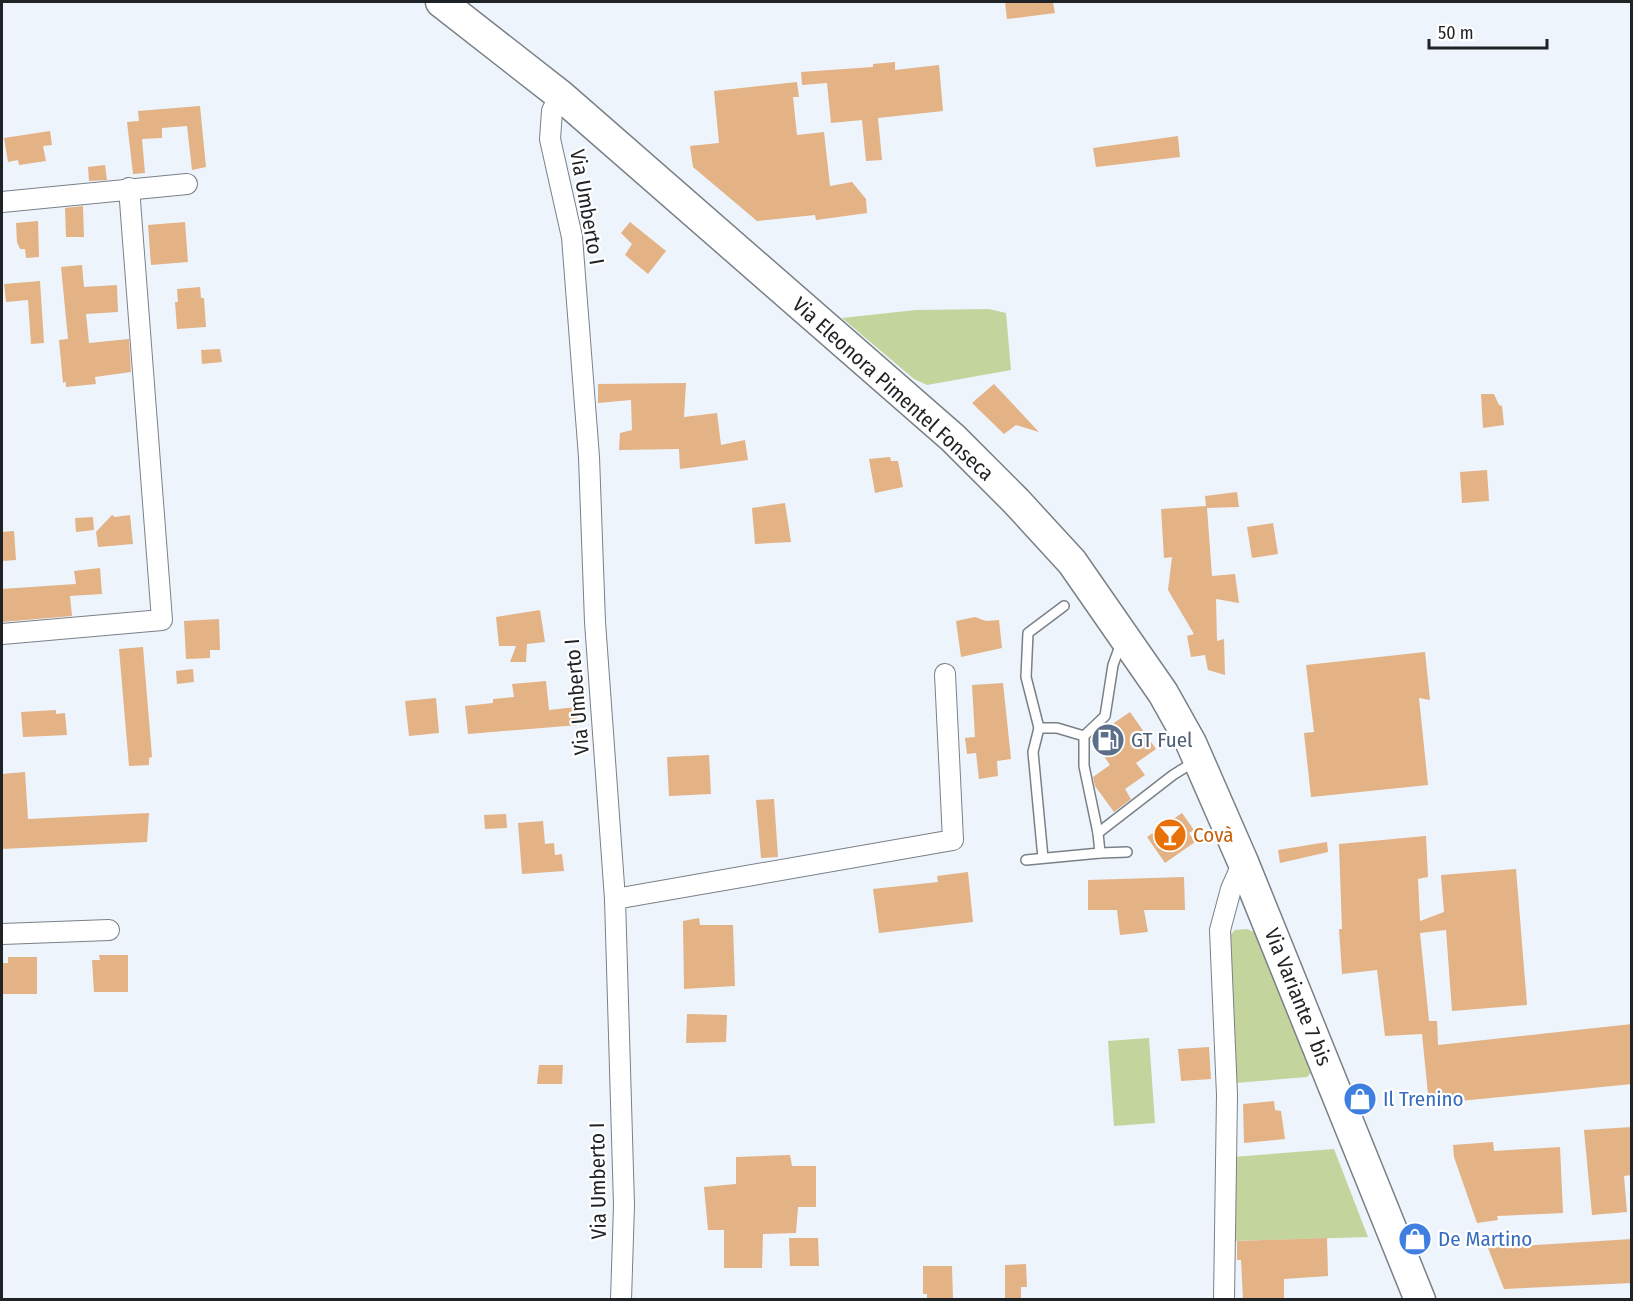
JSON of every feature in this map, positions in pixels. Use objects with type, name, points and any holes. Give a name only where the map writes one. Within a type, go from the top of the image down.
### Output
[{"type":"main road","name":"Via Eleonora Pimentel Fonseca","points":[[441,2],[560,95],[953,438],[1016,501],[1072,562],[1163,693],[1198,759],[1243,862]]},
{"type":"main road","name":"Via Variante 7 bis","points":[[1243,862],[1420,1299]]},
{"type":"street","name":"Via Umberto I","points":[[560,95],[552,111],[550,139],[572,237],[589,457],[595,622],[615,899],[624,1205],[621,1299]]},
{"type":"street","points":[[2,202],[187,184]]},
{"type":"street","points":[[2,634],[162,620],[129,188]]},
{"type":"street","points":[[615,899],[953,840],[945,674]]},
{"type":"street","points":[[1224,1299],[1227,1095],[1220,930],[1231,889],[1243,862]]},
{"type":"street","points":[[2,934],[109,930]]},
{"type":"lane","points":[[1043,858],[1033,752],[1039,728],[1026,677],[1028,633],[1064,606]]},
{"type":"lane","points":[[1100,853],[1098,833],[1087,788],[1084,736],[1105,716],[1113,664],[1124,635]]},
{"type":"lane","points":[[1039,728],[1058,728],[1084,736]]},
{"type":"lane","points":[[1098,833],[1173,775],[1198,759]]},
{"type":"lane","points":[[1026,860],[1127,852]]},
{"type":"green space","points":[[989,309],[1006,313],[1011,370],[927,385],[914,379],[842,318],[916,310]]},
{"type":"green space","points":[[1247,929],[1254,932],[1260,943],[1312,1072],[1307,1077],[1235,1083],[1227,938],[1235,930]]},
{"type":"green space","points":[[1149,1038],[1155,1123],[1114,1126],[1108,1041]]},
{"type":"green space","points":[[1334,1149],[1368,1237],[1232,1241],[1233,1157]]},
{"type":"building","points":[[1005,2],[1053,2],[1055,13],[1007,19]]},
{"type":"building","points":[[895,62],[895,70],[939,65],[943,111],[878,118],[882,160],[866,161],[862,120],[831,123],[827,83],[802,85],[801,72],[873,67],[873,64]]},
{"type":"building","points":[[797,82],[799,97],[793,97],[797,135],[824,132],[830,186],[852,182],[866,199],[867,213],[816,220],[815,215],[757,221],[693,167],[690,146],[719,143],[714,91]]},
{"type":"building","points":[[200,106],[206,167],[192,170],[187,126],[162,128],[162,138],[142,139],[145,173],[133,174],[127,122],[139,121],[138,111]]},
{"type":"building","points":[[50,131],[52,145],[43,146],[46,161],[19,165],[18,160],[8,162],[4,138]]},
{"type":"building","points":[[1178,136],[1180,157],[1096,167],[1093,148]]},
{"type":"building","points":[[105,165],[107,180],[89,181],[88,167]]},
{"type":"building","points":[[83,206],[84,237],[66,237],[65,208]]},
{"type":"building","points":[[38,221],[39,257],[26,258],[25,249],[20,249],[17,242],[16,223]]},
{"type":"building","points":[[185,222],[188,262],[151,265],[148,225]]},
{"type":"building","points":[[630,222],[666,251],[648,274],[625,255],[632,244],[621,233]]},
{"type":"building","points":[[82,265],[84,287],[117,285],[118,312],[86,314],[89,343],[129,339],[131,372],[95,377],[96,384],[66,387],[66,382],[63,383],[59,340],[68,339],[61,267]]},
{"type":"building","points":[[40,281],[44,343],[31,344],[28,300],[6,302],[4,284]]},
{"type":"building","points":[[200,287],[201,298],[204,298],[206,327],[177,329],[175,302],[178,302],[177,289]]},
{"type":"building","points":[[220,349],[222,362],[202,364],[201,350]]},
{"type":"building","points":[[686,383],[684,417],[717,413],[721,445],[745,440],[748,460],[680,469],[679,449],[619,450],[620,433],[632,430],[631,400],[598,403],[598,384]]},
{"type":"building","points":[[994,384],[1039,432],[1016,425],[1004,434],[972,403]]},
{"type":"building","points":[[1481,394],[1494,394],[1499,405],[1502,406],[1504,425],[1483,428]]},
{"type":"building","points":[[890,457],[891,461],[898,461],[903,487],[875,493],[869,459]]},
{"type":"building","points":[[1487,470],[1489,501],[1462,503],[1460,472]]},
{"type":"building","points":[[1237,492],[1239,507],[1207,508],[1212,576],[1235,574],[1239,603],[1216,599],[1217,641],[1224,639],[1225,675],[1208,670],[1205,655],[1191,657],[1187,636],[1194,634],[1168,590],[1172,557],[1164,558],[1161,509],[1206,506],[1205,496]]},
{"type":"building","points":[[785,503],[791,542],[755,544],[752,508]]},
{"type":"building","points":[[112,515],[115,517],[130,515],[133,544],[98,547],[96,532]]},
{"type":"building","points":[[93,517],[94,530],[76,532],[75,518]]},
{"type":"building","points":[[1273,523],[1278,554],[1252,558],[1247,527]]},
{"type":"building","points":[[14,531],[16,560],[2,561],[2,532]]},
{"type":"building","points":[[100,568],[102,594],[70,596],[72,616],[2,622],[2,589],[76,584],[74,571]]},
{"type":"building","points":[[540,610],[545,642],[527,644],[526,662],[510,662],[516,646],[499,646],[496,617]]},
{"type":"building","points":[[975,617],[986,621],[999,620],[1002,648],[961,657],[956,621]]},
{"type":"building","points":[[219,619],[220,650],[210,650],[210,658],[186,659],[184,621]]},
{"type":"building","points":[[143,647],[152,757],[149,758],[149,765],[129,766],[119,649]]},
{"type":"building","points":[[1425,652],[1430,700],[1419,698],[1428,785],[1311,797],[1304,733],[1314,732],[1306,665]]},
{"type":"building","points":[[193,669],[194,682],[177,684],[176,671]]},
{"type":"building","points":[[546,681],[549,710],[576,707],[578,725],[468,734],[465,706],[493,703],[493,699],[514,697],[512,684]]},
{"type":"building","points":[[1003,683],[1011,759],[997,761],[998,776],[979,779],[976,753],[967,754],[965,738],[975,737],[972,685]]},
{"type":"building","points":[[436,698],[439,733],[409,736],[405,701]]},
{"type":"building","points":[[56,710],[56,714],[65,713],[67,735],[23,737],[21,712]]},
{"type":"building","points":[[1130,712],[1156,749],[1136,763],[1145,775],[1125,789],[1131,799],[1114,812],[1095,786],[1093,777],[1110,765],[1102,753],[1122,739],[1111,725]]},
{"type":"building","points":[[709,755],[711,794],[669,796],[667,757]]},
{"type":"building","points":[[25,772],[28,819],[149,813],[147,842],[2,849],[2,774]]},
{"type":"building","points":[[774,799],[778,857],[761,858],[756,800]]},
{"type":"building","name":"Covà","points":[[1182,813],[1194,830],[1189,833],[1195,842],[1165,863],[1147,837]]},
{"type":"building","points":[[506,814],[507,828],[485,829],[484,815]]},
{"type":"building","points":[[543,821],[545,844],[554,843],[555,855],[562,854],[564,871],[522,874],[518,823]]},
{"type":"building","points":[[1426,836],[1428,877],[1418,879],[1420,921],[1444,912],[1441,875],[1516,869],[1527,1005],[1452,1011],[1446,930],[1420,933],[1429,1021],[1437,1021],[1438,1045],[1632,1024],[1632,1084],[1429,1104],[1422,1034],[1385,1036],[1377,970],[1342,974],[1339,929],[1342,929],[1339,844]]},
{"type":"building","points":[[1327,842],[1328,852],[1280,863],[1278,850]]},
{"type":"building","points":[[968,872],[973,922],[879,933],[873,889],[938,882],[937,876]]},
{"type":"building","points":[[1184,877],[1185,910],[1144,910],[1148,932],[1120,935],[1117,910],[1088,910],[1088,880]]},
{"type":"building","points":[[699,918],[700,925],[733,925],[735,986],[684,989],[683,921]]},
{"type":"building","points":[[99,955],[128,955],[128,992],[94,992],[92,960],[100,960]]},
{"type":"building","points":[[8,957],[37,957],[37,994],[3,994],[2,963],[8,963]]},
{"type":"building","points":[[687,1014],[727,1015],[726,1042],[686,1043]]},
{"type":"building","points":[[1209,1047],[1211,1079],[1181,1081],[1178,1049]]},
{"type":"building","points":[[539,1065],[563,1065],[562,1084],[537,1084]]},
{"type":"building","points":[[1274,1101],[1275,1110],[1281,1111],[1285,1139],[1244,1143],[1243,1104]]},
{"type":"building","points":[[1632,1127],[1632,1175],[1624,1176],[1627,1212],[1592,1215],[1584,1130]]},
{"type":"building","points":[[1493,1142],[1494,1151],[1560,1147],[1563,1213],[1497,1216],[1498,1220],[1477,1223],[1454,1157],[1453,1145]]},
{"type":"building","points":[[790,1155],[792,1166],[816,1166],[816,1207],[798,1207],[796,1233],[763,1234],[762,1268],[724,1268],[724,1230],[708,1230],[704,1187],[736,1184],[736,1157]]},
{"type":"building","points":[[789,1238],[818,1238],[819,1266],[790,1266]]},
{"type":"building","points":[[1327,1238],[1328,1276],[1284,1279],[1284,1299],[1243,1299],[1241,1260],[1237,1260],[1237,1241]]},
{"type":"building","points":[[1632,1239],[1632,1283],[1504,1289],[1488,1248]]},
{"type":"building","points":[[1026,1264],[1027,1287],[1021,1287],[1021,1299],[1005,1299],[1005,1265]]},
{"type":"building","points":[[923,1266],[952,1266],[953,1299],[927,1299],[927,1294],[923,1294]]},
{"type":"place","name":"GT Fuel","points":[[1108,740]]},
{"type":"place","name":"Covà","points":[[1170,835]]},
{"type":"place","name":"Il Trenino","points":[[1360,1099]]},
{"type":"place","name":"De Martino","points":[[1415,1239]]}]
